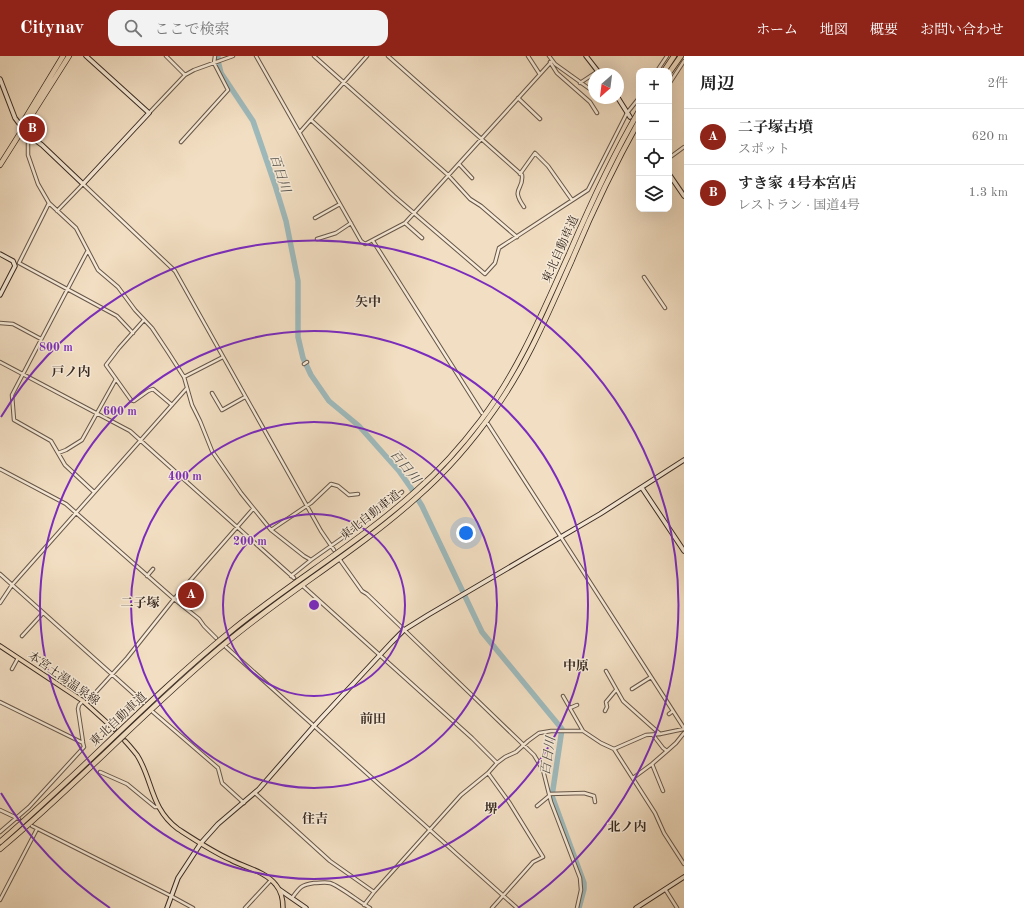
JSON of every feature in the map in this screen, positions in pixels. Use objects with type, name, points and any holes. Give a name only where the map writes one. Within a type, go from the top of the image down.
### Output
[{"type":"highway","points":[[0,165],[63,56]]},
{"type":"highway","points":[[0,159],[68,56]]},
{"type":"highway","points":[[666,68],[674,56]]},
{"type":"highway","points":[[672,69],[681,56]]},
{"type":"highway","name":"東北自動車道","points":[[417,494],[454,454],[492,405],[508,381],[541,317],[606,172],[636,117]]},
{"type":"highway","name":"東北自動車道","points":[[0,849],[51,804],[179,683],[227,641],[270,607],[369,536],[458,457],[496,408],[512,383],[546,319],[610,174],[636,126]]},
{"type":"highway","name":"東北自動車道","points":[[0,842],[47,800],[175,679],[223,638],[267,603],[409,501]]},
{"type":"main road","name":"本宮土湯温泉線","points":[[0,646],[85,702],[114,729]]},
{"type":"main road","points":[[125,740],[137,755],[159,807],[173,825],[230,860],[263,874],[271,880],[280,890],[283,908]]},
{"type":"street","points":[[86,56],[149,113]]},
{"type":"street","points":[[166,56],[185,75]]},
{"type":"street","points":[[181,142],[228,90],[215,63],[215,56]]},
{"type":"street","points":[[57,211],[185,75],[194,70],[233,56]]},
{"type":"street","points":[[256,56],[361,241],[365,244],[405,223],[551,61]]},
{"type":"street","points":[[314,56],[448,176],[470,199],[481,206],[517,237]]},
{"type":"street","points":[[300,132],[367,56]]},
{"type":"street","points":[[388,56],[520,174],[522,180],[517,193],[518,198],[524,207]]},
{"type":"street","points":[[528,56],[540,73]]},
{"type":"street","points":[[549,56],[557,73],[590,102],[597,114]]},
{"type":"street","points":[[586,56],[595,68]]},
{"type":"street","points":[[660,68],[666,56]]},
{"type":"street","points":[[551,61],[588,88]]},
{"type":"street","points":[[672,79],[684,61]]},
{"type":"street","points":[[0,79],[2,89],[15,118],[30,137],[42,146],[175,271],[307,506],[330,546],[334,550]]},
{"type":"street","points":[[580,83],[588,79]]},
{"type":"street","points":[[518,98],[540,119]]},
{"type":"street","points":[[311,120],[484,274],[495,263],[499,248],[590,187],[627,113],[636,102]]},
{"type":"street","points":[[621,104],[630,118]]},
{"type":"street","points":[[30,137],[28,143],[28,155],[38,184],[49,203],[76,228],[87,252],[98,270],[118,287],[135,310],[152,328],[168,352],[184,378],[192,405],[212,451],[253,509],[271,530],[311,560]]},
{"type":"street","points":[[672,156],[684,148]]},
{"type":"street","points":[[520,174],[535,153],[548,166],[572,200]]},
{"type":"street","points":[[459,164],[472,178]]},
{"type":"street","points":[[670,176],[684,196]]},
{"type":"street","points":[[0,295],[49,203]]},
{"type":"street","points":[[315,218],[340,204]]},
{"type":"street","points":[[317,239],[336,233],[351,223]]},
{"type":"street","points":[[405,223],[422,238]]},
{"type":"street","points":[[373,241],[482,413]]},
{"type":"street","points":[[87,252],[12,395],[14,420],[51,441],[66,465],[94,492]]},
{"type":"street","points":[[0,254],[117,316],[133,333]]},
{"type":"street","points":[[644,277],[665,308]]},
{"type":"street","points":[[144,320],[106,363],[106,366],[132,401],[154,389],[172,405]]},
{"type":"street","points":[[0,323],[13,324],[41,339]]},
{"type":"street","points":[[184,378],[223,357]]},
{"type":"street","points":[[0,362],[130,431],[293,577],[311,560],[372,517],[402,492]]},
{"type":"street","points":[[58,453],[82,440],[116,379]]},
{"type":"street","points":[[0,603],[12,584],[188,388]]},
{"type":"street","points":[[212,393],[222,410],[246,397]]},
{"type":"street","points":[[488,424],[684,728],[660,734],[640,736],[614,749]]},
{"type":"street","points":[[167,908],[178,878],[201,843],[218,824],[255,793],[314,726],[404,630],[642,488],[684,460]]},
{"type":"street","points":[[0,469],[64,502],[147,576],[199,618],[206,629],[216,638]]},
{"type":"street","points":[[271,530],[307,506],[331,484],[338,486],[349,495],[358,494]]},
{"type":"street","points":[[642,488],[683,548]]},
{"type":"street","points":[[0,832],[18,819],[84,748],[78,709],[79,705],[85,702],[127,658],[174,599],[236,526],[253,509]]},
{"type":"street","points":[[340,560],[362,591],[367,594],[534,755],[551,794],[580,878],[577,908]]},
{"type":"street","points":[[147,576],[153,569]]},
{"type":"street","points":[[0,574],[144,702]]},
{"type":"street","points":[[304,587],[472,738],[497,763]]},
{"type":"street","points":[[22,636],[43,613]]},
{"type":"street","points":[[226,647],[517,908]]},
{"type":"street","points":[[12,669],[19,658]]},
{"type":"street","points":[[606,672],[623,701],[660,734]]},
{"type":"street","points":[[632,689],[651,677]]},
{"type":"street","points":[[605,711],[607,707],[606,702],[616,690]]},
{"type":"street","points":[[563,696],[583,730],[601,743],[614,749],[655,813],[664,833],[684,864]]},
{"type":"street","points":[[0,702],[83,743]]},
{"type":"street","points":[[570,708],[577,705]]},
{"type":"street","points":[[669,714],[673,711]]},
{"type":"street","points":[[153,712],[218,768],[222,783],[244,803]]},
{"type":"street","points":[[364,905],[461,795],[488,773],[497,763],[545,731],[583,730]]},
{"type":"street","points":[[633,778],[667,751],[684,733]]},
{"type":"street","points":[[652,734],[667,751]]},
{"type":"street","points":[[652,764],[663,791]]},
{"type":"street","points":[[100,772],[127,784],[155,807],[159,807]]},
{"type":"street","points":[[488,773],[510,802],[542,857],[533,862],[492,908]]},
{"type":"street","points":[[255,793],[330,861],[374,892]]},
{"type":"street","points":[[537,806],[551,794],[587,794],[594,796],[595,802]]},
{"type":"street","points":[[0,810],[18,819]]},
{"type":"street","points":[[32,826],[193,908]]},
{"type":"street","points":[[0,900],[37,828]]},
{"type":"street","points":[[636,908],[684,877]]},
{"type":"street","points":[[245,908],[271,880]]},
{"type":"street","points":[[292,898],[303,885],[325,882],[334,885],[370,908]]},
{"type":"street","points":[[665,889],[677,908]]},
{"type":"street","points":[[280,890],[306,908]]},
{"type":"waterway","name":"百日川","points":[[218,56],[221,73],[253,121],[286,221],[298,281],[298,337],[303,358],[311,375],[329,401],[359,426],[399,471],[422,506],[482,632],[562,729],[552,796],[584,883],[579,908]]},
{"type":"tunnel","points":[[114,729],[125,741]]},
{"type":"place","name":"すき家 4号本宮店","points":[[32,129]]},
{"type":"place","name":"二子塚古墳","points":[[191,595]]},
{"type":"district","name":"矢中","points":[[368,301]]},
{"type":"district","name":"戸ノ内","points":[[71,371]]},
{"type":"district","name":"二子塚","points":[[140,602]]},
{"type":"district","name":"中原","points":[[576,665]]},
{"type":"district","name":"前田","points":[[373,718]]},
{"type":"district","name":"堺","points":[[491,808]]},
{"type":"district","name":"住吉","points":[[315,818]]},
{"type":"district","name":"北ノ内","points":[[627,826]]}]
